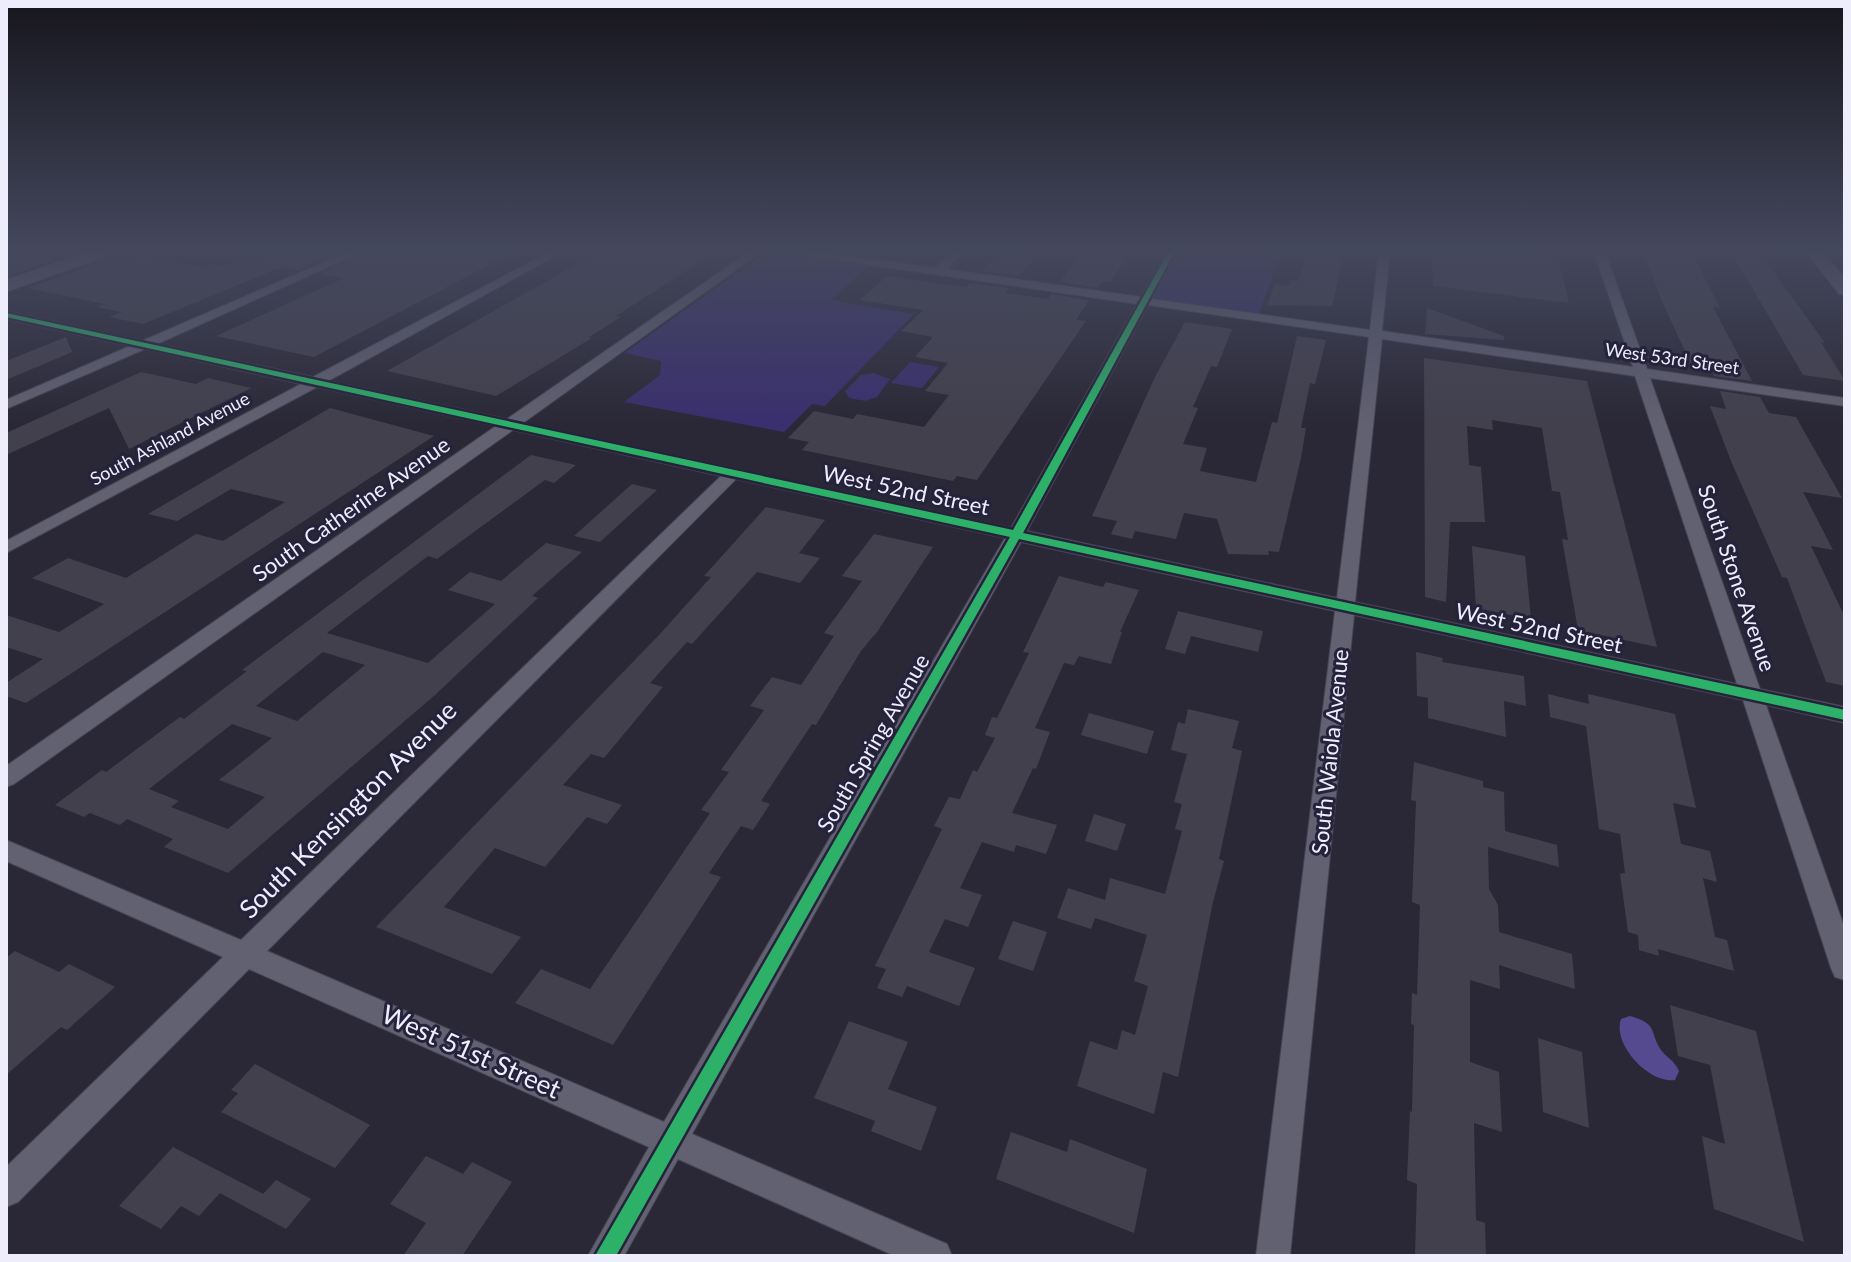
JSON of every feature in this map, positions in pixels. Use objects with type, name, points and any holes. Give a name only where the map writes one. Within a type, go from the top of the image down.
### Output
[{"type":"street","points":[[6,405],[228,308]]},
{"type":"street","name":"South Ashland Avenue","points":[[6,548],[453,308]]},
{"type":"street","name":"South Catherine Avenue","points":[[6,778],[675,308]]},
{"type":"street","name":"South Spring Avenue","points":[[605,1256],[1016,535],[1139,308]]},
{"type":"street","name":"West 53rd Street","points":[[1190,308],[1845,402]]},
{"type":"street","name":"South Waiola Avenue","points":[[1273,1256],[1378,308]]},
{"type":"street","name":"South Stone Avenue","points":[[1619,308],[1845,968]]},
{"type":"street","name":"West 52nd Street","points":[[6,315],[1845,715]]},
{"type":"street","name":"South Kensington Avenue","points":[[6,1190],[733,473]]},
{"type":"street","name":"West 51st Street","points":[[6,850],[935,1256]]},
{"type":"shaded area","points":[[688,308],[878,308],[914,314],[825,406],[812,404],[784,432],[624,402],[660,375],[661,361],[624,353]]},
{"type":"shaded area","points":[[1201,308],[1261,308],[1258,316]]},
{"type":"shaded area","points":[[910,362],[939,367],[922,388],[891,383]]},
{"type":"shaded area","points":[[874,373],[890,379],[877,397],[865,401],[849,398],[845,391],[861,375]]},
{"type":"shaded area","points":[[1630,1016],[1645,1022],[1652,1029],[1657,1044],[1679,1071],[1675,1080],[1654,1076],[1627,1050],[1620,1029],[1621,1019]]},
{"type":"building","points":[[101,308],[182,308],[143,324],[109,317],[121,312]]},
{"type":"building","points":[[278,308],[407,308],[314,357],[216,336]]},
{"type":"building","points":[[499,308],[629,308],[616,316],[621,317],[589,337],[592,338],[496,396],[387,371]]},
{"type":"building","points":[[910,308],[1084,308],[1076,320],[1086,321],[977,480],[957,476],[953,481],[802,450],[809,442],[788,438],[814,411],[853,419],[857,414],[924,427],[949,395],[925,391],[948,363],[915,357],[933,337],[901,331],[923,310]]},
{"type":"building","points":[[1427,308],[1504,336],[1504,340],[1425,334]]},
{"type":"building","points":[[1665,308],[1713,308],[1752,381],[1714,376],[1712,370],[1693,368]]},
{"type":"building","points":[[1764,308],[1800,308],[1825,343],[1821,342],[1845,381],[1803,375]]},
{"type":"building","points":[[1185,322],[1232,329],[1217,367],[1211,366],[1193,407],[1198,408],[1183,444],[1207,448],[1200,471],[1256,482],[1272,422],[1277,423],[1297,336],[1326,340],[1315,384],[1310,383],[1301,428],[1306,428],[1301,458],[1279,552],[1268,551],[1269,555],[1228,554],[1217,519],[1184,513],[1176,539],[1135,531],[1132,539],[1111,534],[1117,521],[1092,516],[1155,377]]},
{"type":"building","points":[[66,337],[72,352],[6,380],[6,361]]},
{"type":"building","points":[[1424,358],[1587,381],[1657,647],[1578,630],[1562,539],[1568,540],[1560,492],[1552,491],[1542,428],[1492,420],[1493,430],[1467,426],[1469,465],[1481,467],[1485,522],[1450,522],[1446,602],[1425,597]]},
{"type":"building","points":[[141,372],[196,384],[208,378],[251,388],[129,449],[109,408],[6,455],[6,433]]},
{"type":"building","points":[[1720,391],[1760,397],[1769,413],[1796,417],[1842,498],[1803,492],[1833,550],[1811,546],[1845,612],[1845,686],[1826,682],[1787,578],[1782,577],[1731,461],[1710,406],[1726,409]]},
{"type":"building","points":[[330,408],[434,436],[26,703],[6,696],[6,683],[43,659],[6,647],[6,615],[59,632],[104,604],[32,578],[68,558],[126,578],[196,534],[223,541],[285,502],[231,489],[177,521],[148,514]]},
{"type":"building","points":[[531,455],[576,465],[554,483],[545,480],[437,559],[428,556],[327,633],[428,663],[495,604],[448,590],[470,572],[501,581],[546,543],[582,552],[532,596],[538,598],[435,695],[228,873],[164,847],[173,839],[127,819],[120,825],[90,813],[84,817],[55,805],[180,717],[184,719],[247,671],[242,670]],"holes":[[[323,652],[365,665],[297,721],[256,706]],[[232,724],[272,738],[219,780],[265,797],[228,829],[171,807],[179,801],[149,789]]]},
{"type":"building","points":[[632,484],[657,490],[600,542],[574,536]]},
{"type":"building","points":[[766,507],[825,520],[799,553],[820,558],[800,583],[757,572],[692,644],[687,642],[650,683],[663,687],[604,758],[591,754],[563,785],[622,805],[607,824],[587,817],[545,867],[495,848],[444,907],[521,937],[492,974],[376,927],[660,634],[711,577],[704,576]]},
{"type":"building","points":[[874,534],[933,547],[861,651],[816,725],[812,724],[761,801],[770,804],[753,830],[741,826],[709,873],[721,877],[613,1045],[515,1003],[541,969],[590,989],[710,813],[701,810],[729,772],[721,770],[764,710],[750,706],[772,677],[801,685],[834,636],[824,633],[862,581],[842,576]]},
{"type":"building","points":[[1472,546],[1525,556],[1531,619],[1476,608]]},
{"type":"building","points":[[1059,576],[1103,587],[1106,582],[1139,590],[1120,632],[1111,664],[1079,656],[1074,665],[1064,663],[1035,728],[1050,732],[1036,769],[1033,768],[1012,813],[1057,825],[1046,854],[1016,845],[1014,852],[982,842],[960,888],[982,895],[968,927],[945,919],[929,952],[975,968],[959,1006],[907,986],[902,997],[877,988],[886,969],[875,966],[942,829],[934,826],[949,797],[960,799],[973,770],[977,772],[995,738],[985,735],[992,717],[997,718],[1029,653],[1023,652]]},
{"type":"building","points":[[1178,611],[1263,631],[1258,652],[1191,636],[1185,654],[1165,649]]},
{"type":"building","points":[[1416,652],[1443,658],[1442,662],[1524,676],[1526,706],[1504,701],[1506,737],[1428,718],[1428,698],[1417,696]]},
{"type":"building","points":[[1548,694],[1589,704],[1588,694],[1675,714],[1696,808],[1673,803],[1681,844],[1710,851],[1717,882],[1703,878],[1715,937],[1727,940],[1734,971],[1658,949],[1659,956],[1639,950],[1638,935],[1628,932],[1620,874],[1625,873],[1620,834],[1599,829],[1586,726],[1550,717]]},
{"type":"building","points":[[1188,709],[1239,721],[1232,748],[1242,751],[1219,859],[1224,861],[1178,1077],[1163,1072],[1154,1114],[1077,1086],[1090,1041],[1117,1050],[1122,1030],[1135,1035],[1148,986],[1134,981],[1147,935],[1095,918],[1091,929],[1057,918],[1068,888],[1105,900],[1110,878],[1165,894],[1182,831],[1175,829],[1182,804],[1174,802],[1187,754],[1171,750],[1178,722],[1185,724]]},
{"type":"building","points":[[1089,713],[1154,731],[1147,754],[1081,735]]},
{"type":"building","points":[[1414,762],[1483,781],[1483,787],[1504,792],[1505,831],[1557,845],[1559,867],[1488,847],[1489,889],[1498,905],[1499,932],[1572,954],[1575,989],[1499,965],[1500,989],[1470,980],[1470,1062],[1499,1072],[1502,1132],[1474,1123],[1476,1220],[1485,1223],[1486,1256],[1415,1256],[1417,1184],[1407,1180],[1412,1112],[1412,993],[1417,995],[1420,905],[1412,902],[1416,801],[1411,800]]},
{"type":"building","points":[[1094,814],[1126,824],[1117,851],[1085,841]]},
{"type":"building","points":[[1013,921],[1047,932],[1033,971],[998,959]]},
{"type":"building","points":[[15,951],[59,972],[69,964],[115,987],[67,1030],[61,1027],[6,1075],[6,958]]},
{"type":"building","points":[[1670,1005],[1756,1031],[1804,1242],[1714,1209],[1702,1136],[1725,1144],[1710,1065],[1678,1056]]},
{"type":"building","points":[[849,1021],[908,1042],[888,1089],[937,1107],[921,1151],[871,1131],[875,1121],[814,1098]]},
{"type":"building","points":[[1538,1038],[1582,1052],[1589,1128],[1543,1112]]},
{"type":"building","points":[[255,1064],[370,1125],[335,1168],[221,1112],[238,1093],[231,1090]]},
{"type":"building","points":[[1011,1132],[1067,1152],[1070,1139],[1147,1169],[1134,1233],[996,1179]]},
{"type":"building","points":[[173,1147],[263,1194],[276,1180],[311,1199],[286,1229],[220,1193],[199,1216],[181,1206],[161,1229],[119,1206]]},
{"type":"building","points":[[426,1156],[463,1174],[472,1162],[512,1182],[462,1256],[403,1256],[426,1223],[390,1204]]},
{"type":"cycle path","points":[[605,1256],[1016,535],[1141,308]]},
{"type":"cycle path","points":[[6,315],[1845,715]]}]
